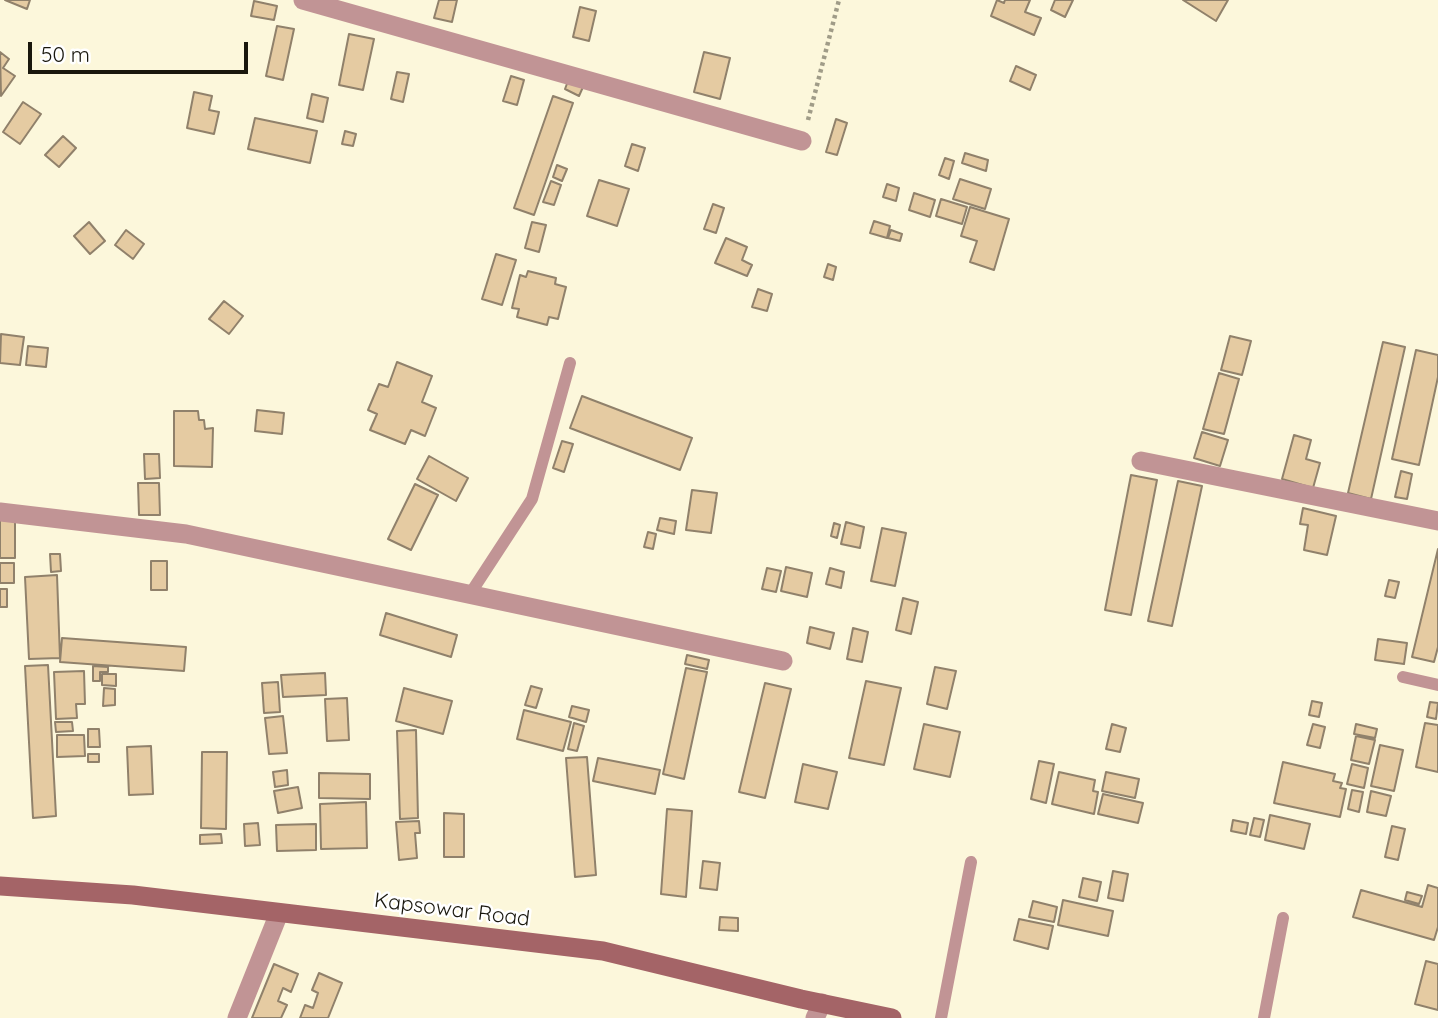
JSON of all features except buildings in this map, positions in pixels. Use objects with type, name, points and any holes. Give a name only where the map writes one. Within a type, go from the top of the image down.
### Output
[{"type":"main road","name":"Kapsowar Road","points":[[0,886],[133,894],[603,951],[819,1011],[892,1018]]},
{"type":"street","points":[[303,0],[802,141]]},
{"type":"street","points":[[1141,461],[1438,521]]},
{"type":"street","points":[[0,512],[186,534],[783,661]]},
{"type":"street","points":[[237,1018],[279,913]]},
{"type":"lane","points":[[470,594],[532,499],[570,363]]},
{"type":"lane","points":[[1403,677],[1438,685]]},
{"type":"lane","points":[[941,1018],[971,862]]},
{"type":"lane","points":[[1264,1018],[1283,918]]},
{"type":"path","points":[[802,141],[839,0]]}]
